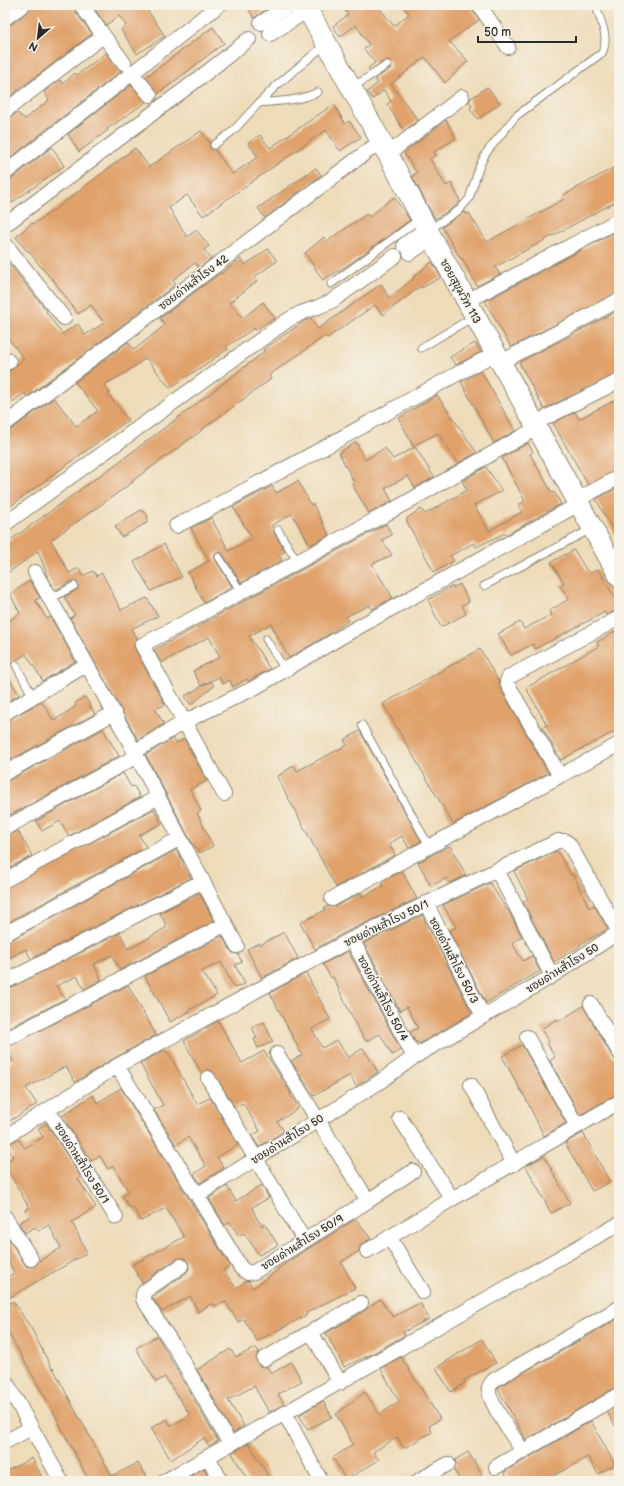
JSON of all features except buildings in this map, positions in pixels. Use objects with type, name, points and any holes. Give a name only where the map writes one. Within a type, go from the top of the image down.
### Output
[{"type":"main road","name":"ซอยสุขุมวิท 113","points":[[300,7],[326,44],[351,88],[498,358],[578,502],[616,565]]},
{"type":"street","points":[[5,18],[23,5]]},
{"type":"street","points":[[81,5],[103,36],[150,95]]},
{"type":"street","points":[[5,173],[128,68],[219,5]]},
{"type":"street","points":[[479,5],[508,47]]},
{"type":"street","points":[[5,225],[206,74],[249,38],[300,7]]},
{"type":"street","points":[[263,30],[300,7]]},
{"type":"street","points":[[5,111],[103,36]]},
{"type":"street","name":"ซอยด่านสำโรง 42","points":[[5,424],[384,148],[462,97]]},
{"type":"street","points":[[471,308],[619,220]]},
{"type":"street","points":[[5,524],[288,320],[332,300],[402,252],[427,229]]},
{"type":"street","points":[[5,244],[64,318]]},
{"type":"street","points":[[176,526],[255,486],[402,403],[619,300]]},
{"type":"street","points":[[224,794],[142,645],[386,514],[536,426],[619,381]]},
{"type":"street","points":[[5,828],[135,754],[184,722],[254,688],[619,477]]},
{"type":"street","points":[[34,572],[114,713],[238,946]]},
{"type":"street","points":[[560,776],[507,681],[509,677],[619,618]]},
{"type":"street","points":[[5,713],[86,664]]},
{"type":"street","points":[[5,773],[114,713]]},
{"type":"street","points":[[332,899],[619,744]]},
{"type":"street","points":[[5,880],[158,797]]},
{"type":"street","points":[[5,934],[180,838]]},
{"type":"street","name":"ซอยด่านสำโรง 50/1","points":[[117,1066],[352,940],[558,841],[565,841],[569,844],[619,932]]},
{"type":"street","points":[[497,870],[552,976]]},
{"type":"street","points":[[5,982],[203,881]]},
{"type":"street","name":"ซอยด่านสำโรง 50/3","points":[[426,904],[483,1016]]},
{"type":"street","points":[[5,1040],[226,924]]},
{"type":"street","name":"ซอยด่านสำโรง 50","points":[[197,1195],[378,1082],[414,1057],[552,976],[619,932]]},
{"type":"street","name":"ซอยด่านสำโรง 50/4","points":[[352,940],[414,1057]]},
{"type":"street","points":[[591,1004],[619,1052]]},
{"type":"street","points":[[527,1037],[577,1126]]},
{"type":"street","points":[[277,1054],[368,1201]]},
{"type":"street","points":[[5,1137],[117,1066],[197,1195]]},
{"type":"street","points":[[208,1078],[304,1240]]},
{"type":"street","points":[[471,1085],[514,1164]]},
{"type":"street","points":[[367,1251],[452,1199],[619,1102]]},
{"type":"street","name":"ซอยด่านสำโรง 50/1","points":[[48,1110],[116,1217]]},
{"type":"street","points":[[400,1118],[452,1199]]},
{"type":"street","name":"ซอยด่านสำโรง 50/9","points":[[197,1195],[241,1268],[248,1273],[254,1272],[413,1171]]},
{"type":"street","points":[[5,1217],[31,1259]]},
{"type":"street","points":[[165,1481],[619,1224]]},
{"type":"street","points":[[389,1237],[423,1292]]},
{"type":"street","points":[[181,1266],[145,1291],[143,1299],[174,1346],[230,1444]]},
{"type":"street","points":[[264,1359],[361,1303]]},
{"type":"street","points":[[523,1452],[493,1405],[488,1388],[490,1384],[494,1380],[619,1308]]},
{"type":"street","points":[[310,1332],[340,1383]]},
{"type":"street","points":[[5,1380],[61,1481]]},
{"type":"street","points":[[496,1467],[619,1395]]},
{"type":"street","points":[[285,1414],[322,1481]]},
{"type":"street","points":[[5,1442],[31,1428]]},
{"type":"street","points":[[208,1457],[221,1481]]},
{"type":"street","points":[[418,1481],[448,1464]]},
{"type":"lane","points":[[331,284],[460,210],[469,199],[480,165],[486,153],[516,116],[602,53],[606,38],[596,5]]},
{"type":"lane","points":[[214,145],[233,131],[276,86],[326,44]]},
{"type":"lane","points":[[351,88],[387,65]]},
{"type":"lane","points":[[259,103],[305,98],[318,92]]},
{"type":"lane","points":[[421,348],[471,308]]},
{"type":"lane","points":[[484,586],[593,528]]},
{"type":"lane","points":[[278,530],[298,561]]},
{"type":"lane","points":[[219,557],[241,592]]},
{"type":"lane","points":[[50,599],[74,586]]},
{"type":"lane","points":[[266,638],[285,670]]},
{"type":"lane","points":[[16,665],[33,697]]},
{"type":"lane","points":[[362,725],[429,846]]}]
